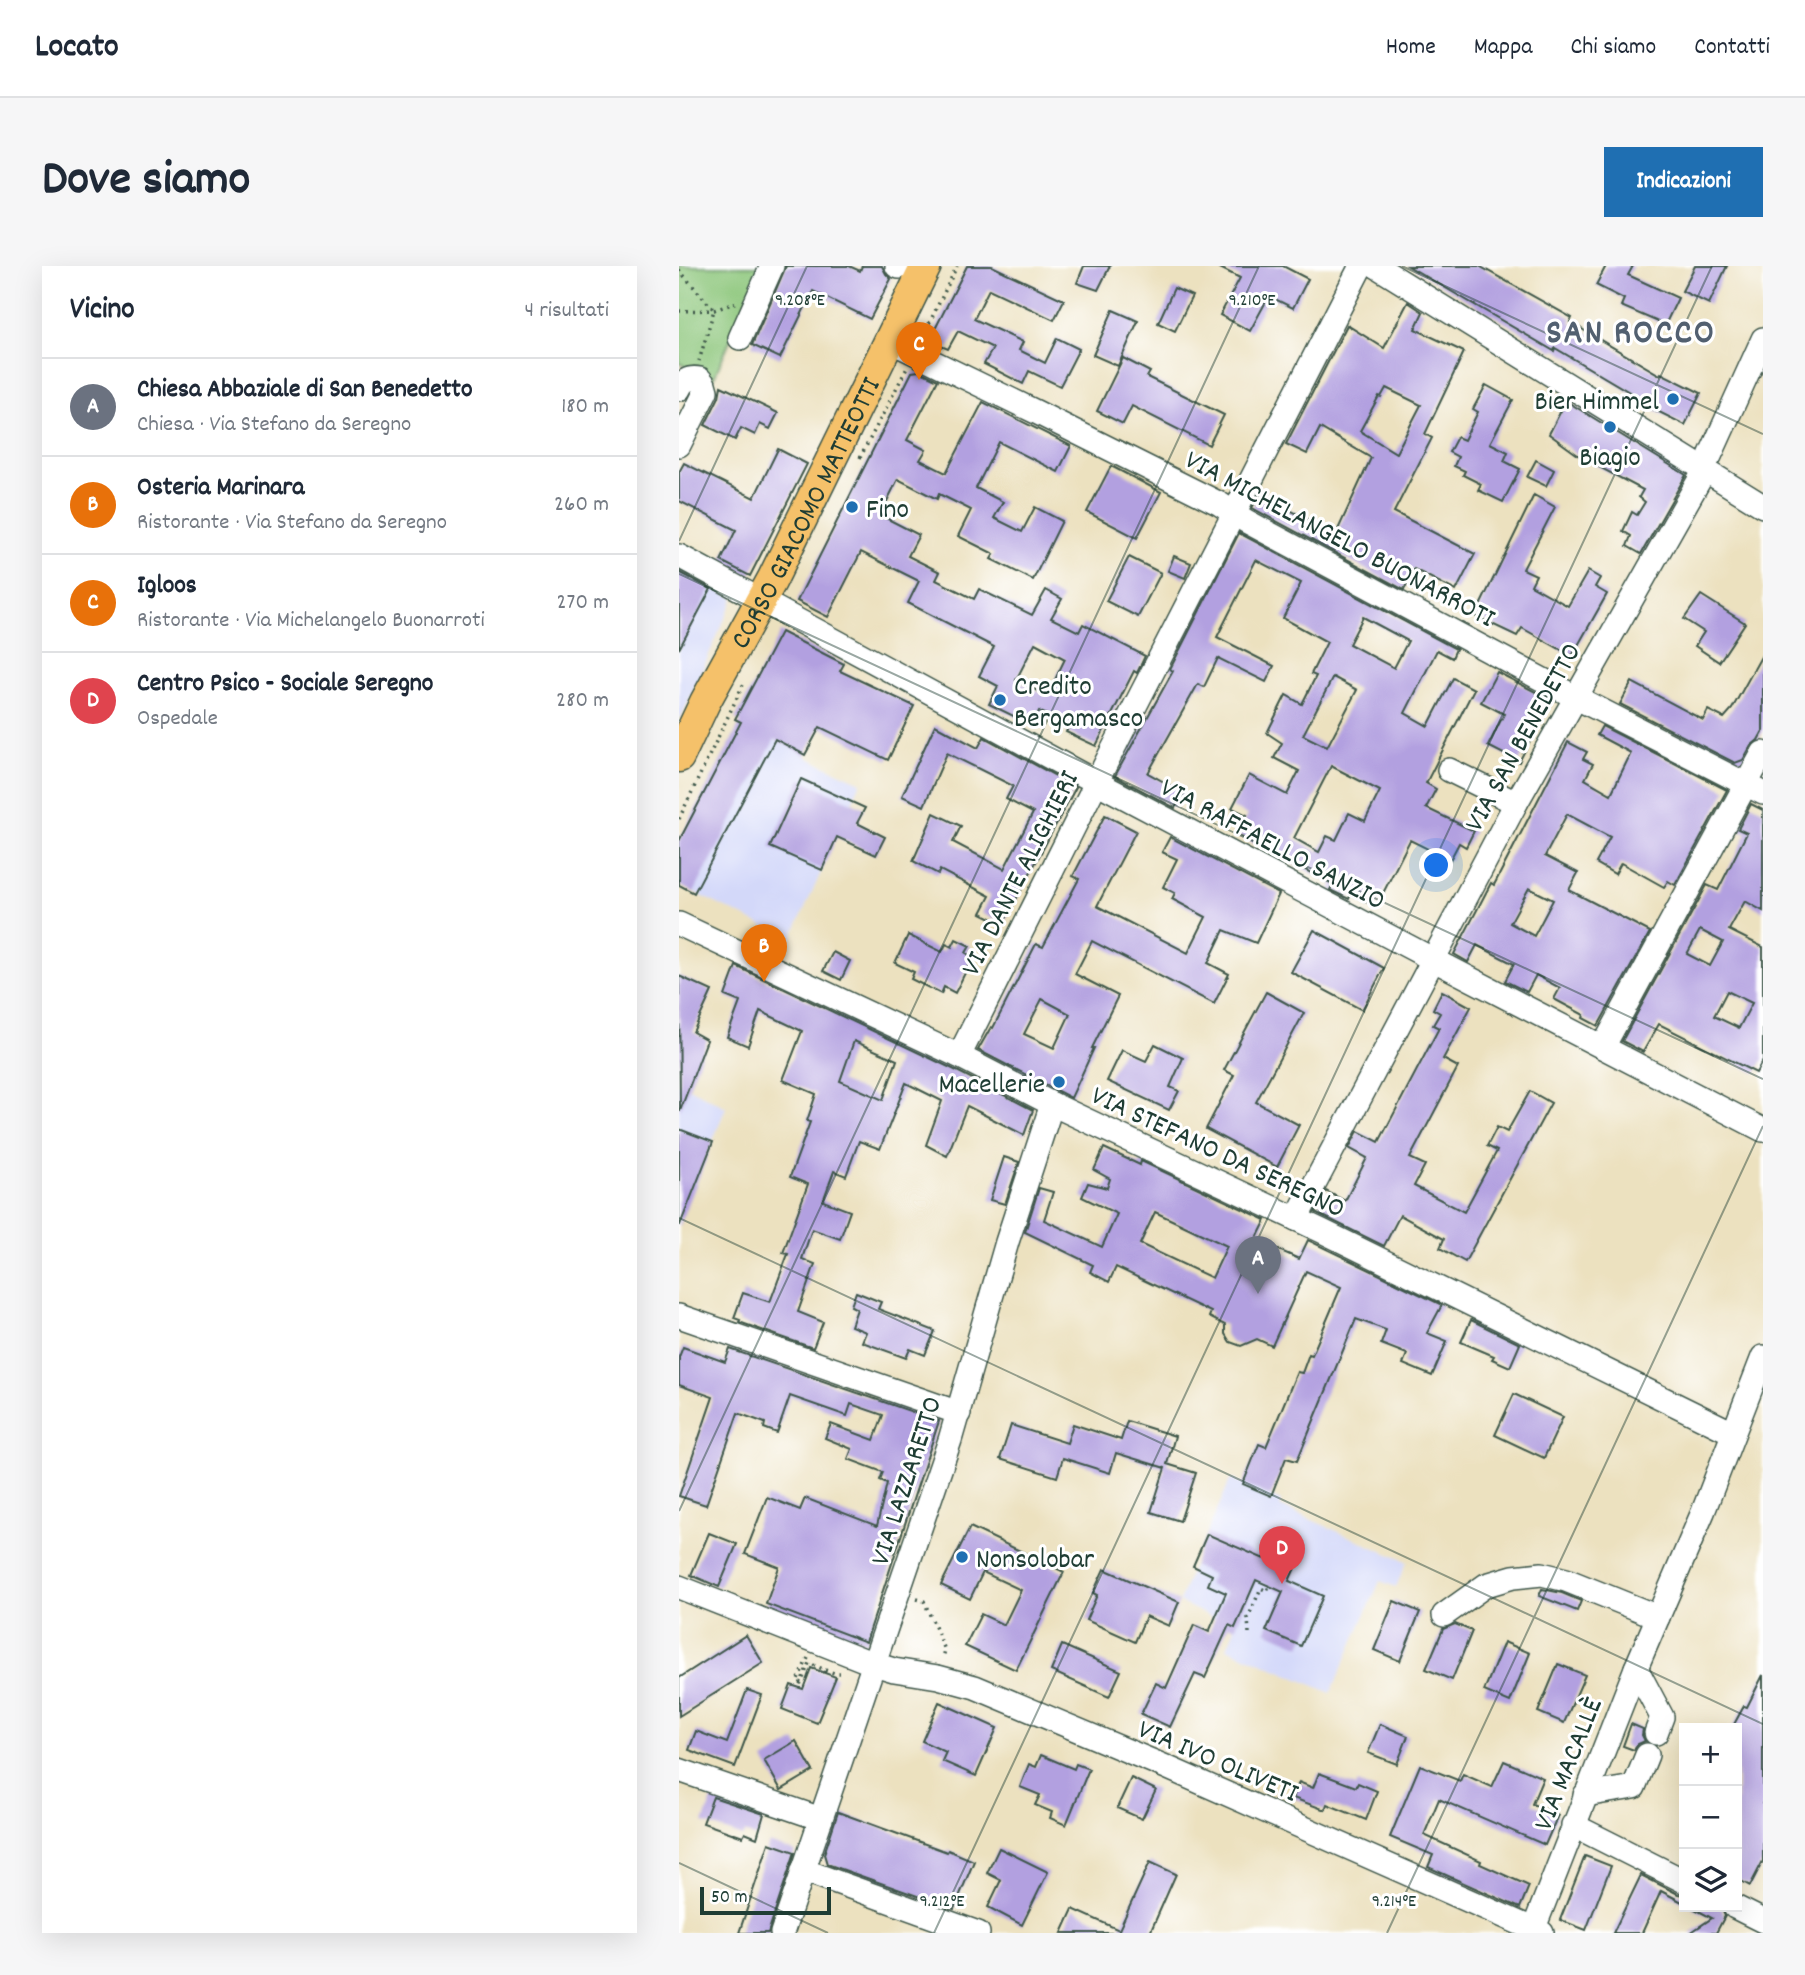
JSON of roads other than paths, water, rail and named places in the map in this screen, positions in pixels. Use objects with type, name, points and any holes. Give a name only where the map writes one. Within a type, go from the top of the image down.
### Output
[{"type":"main road","name":"CORSO GIACOMO MATTEOTTI","points":[[679,757],[705,702],[761,601],[888,340],[907,266]]},
{"type":"street","points":[[740,338],[772,266]]},
{"type":"street","name":"VIA DANTE ALIGHIERI","points":[[959,1056],[1361,266]]},
{"type":"street","points":[[1375,266],[1707,463],[1763,506]]},
{"type":"street","name":"VIA SAN BENEDETTO","points":[[1296,1219],[1516,803],[1707,463],[1763,339]]},
{"type":"street","name":"VIA MICHELANGELO BUONARROTI","points":[[888,340],[1220,504],[1235,515],[1575,697],[1755,789]]},
{"type":"street","points":[[679,389],[682,383],[691,377],[701,379],[706,391],[679,445]]},
{"type":"street","name":"VIA RAFFAELLO SANZIO","points":[[679,556],[1097,782],[1763,1130]]},
{"type":"street","points":[[1603,1047],[1755,789],[1763,753]]},
{"type":"street","points":[[1449,770],[1516,803]]},
{"type":"street","name":"VIA STEFANO DA SEREGNO","points":[[679,924],[959,1056],[1052,1104],[1296,1219],[1733,1433]]},
{"type":"street","name":"VIA LAZZARETTO","points":[[782,1933],[958,1413],[1007,1242],[1052,1104]]},
{"type":"street","points":[[679,1316],[958,1413]]},
{"type":"street","name":"VIA MACALLÈ","points":[[1536,1932],[1573,1825],[1657,1617],[1703,1512],[1763,1357]]},
{"type":"street","points":[[1444,1615],[1486,1585],[1513,1577],[1542,1574],[1577,1584],[1657,1617]]},
{"type":"street","name":"VIA IVO OLIVETI","points":[[679,1587],[835,1667],[873,1664],[894,1671],[938,1677],[975,1688],[1450,1891],[1536,1932]]},
{"type":"street","points":[[1636,1668],[1662,1717],[1655,1733]]},
{"type":"street","points":[[1585,1795],[1634,1787],[1647,1755]]},
{"type":"street","points":[[679,1770],[821,1819]]},
{"type":"street","points":[[1573,1825],[1679,1878]]},
{"type":"street","points":[[803,1870],[917,1922],[978,1933]]},
{"type":"street","points":[[1742,1910],[1763,1921]]},
{"type":"place","name":"Igloos","points":[[919,380]]},
{"type":"place","name":"Bier Himmel","points":[[1673,399]]},
{"type":"place","name":"Biagio","points":[[1610,427]]},
{"type":"place","name":"Fino","points":[[852,507]]},
{"type":"place","name":"Credito Bergamasco","points":[[1000,700]]},
{"type":"place","name":"Osteria Marinara","points":[[764,982]]},
{"type":"place","name":"Macellerie","points":[[1059,1082]]},
{"type":"place","name":"Chiesa Abbaziale di San Benedetto","points":[[1258,1294]]},
{"type":"place","name":"Nonsolobar","points":[[962,1557]]},
{"type":"place","name":"Centro Psico - Sociale Seregno","points":[[1282,1584]]},
{"type":"district","name":"SAN ROCCO","points":[[1631,330]]}]
